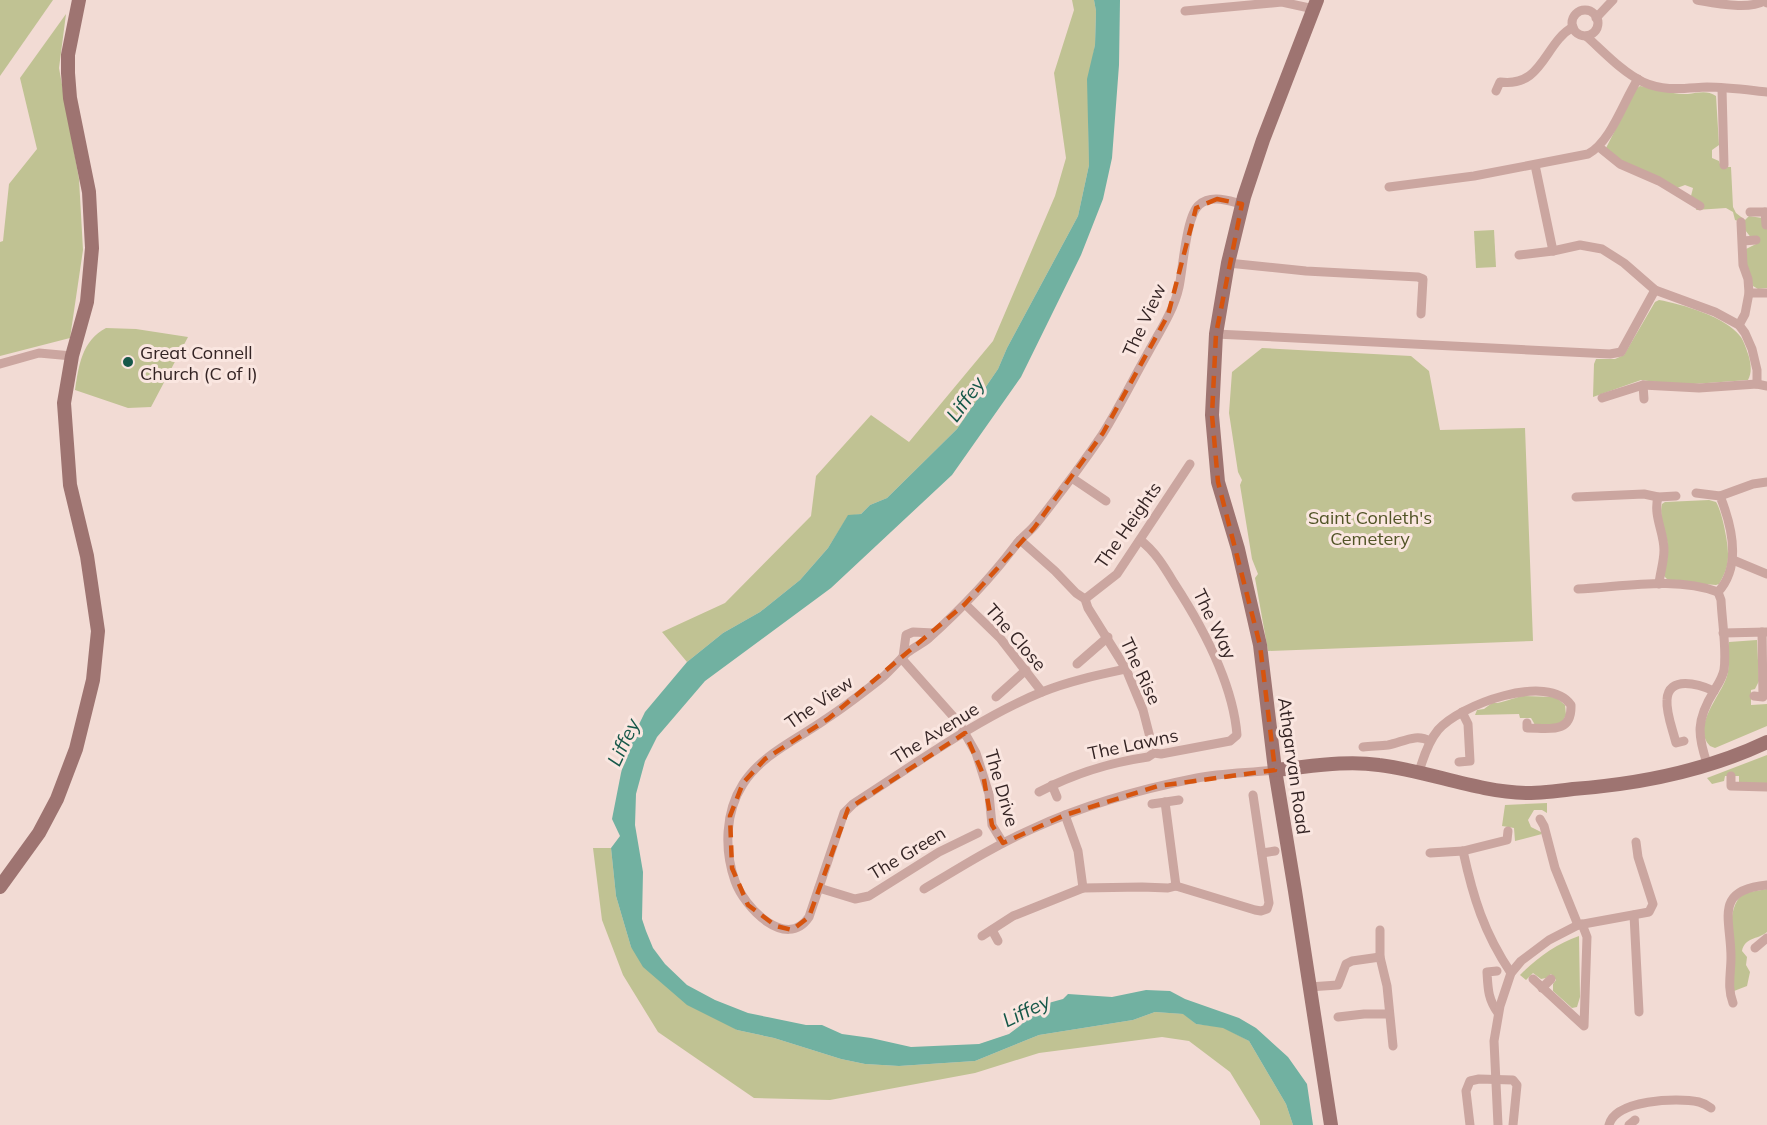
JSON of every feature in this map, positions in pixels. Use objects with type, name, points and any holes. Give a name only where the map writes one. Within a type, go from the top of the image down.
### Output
[{"type":"street","points":[[0,887],[39,833],[57,799],[76,749],[93,680],[98,631],[87,556],[70,485],[64,403],[72,356],[87,302],[92,248],[89,192],[70,98],[68,73],[68,55],[79,0]]},
{"type":"street","points":[[1596,18],[1613,0]]},
{"type":"street","points":[[1697,0],[1728,4],[1755,4],[1765,1]]},
{"type":"street","points":[[1185,11],[1282,2],[1319,3]]},
{"type":"street","name":"Athgarvan Road","points":[[1319,3],[1265,134],[1242,204],[1228,263],[1216,334],[1212,415],[1218,482],[1238,549],[1260,645],[1275,770],[1296,891],[1330,1125]]},
{"type":"street","points":[[1586,36],[1596,29],[1596,18],[1584,5],[1574,16],[1573,27],[1638,79],[1666,89],[1722,88],[1767,92]]},
{"type":"street","points":[[1495,72],[1498,87],[1529,77],[1540,67],[1560,36],[1573,27]]},
{"type":"street","points":[[1389,187],[1409,186],[1535,165],[1579,157],[1594,151],[1599,147],[1638,79]]},
{"type":"street","points":[[1722,88],[1719,153],[1724,165]]},
{"type":"street","points":[[1599,147],[1626,167],[1687,191],[1700,206]]},
{"type":"street","points":[[1535,165],[1553,251]]},
{"type":"street","points":[[1409,186],[1411,196]]},
{"type":"street","name":"The View","points":[[819,888],[809,917],[800,927],[792,930],[776,926],[756,914],[748,905],[739,889],[732,868],[728,834],[730,816],[743,783],[765,759],[828,718],[885,675],[934,633],[965,604],[1020,540],[1034,528],[1072,478],[1108,424],[1168,315],[1178,290],[1190,224],[1196,208],[1202,202],[1217,199],[1242,204]]},
{"type":"street","points":[[1750,212],[1766,212],[1766,225]]},
{"type":"street","points":[[1739,325],[1745,314],[1749,293],[1748,279],[1743,265],[1741,222]]},
{"type":"street","points":[[1743,241],[1756,240]]},
{"type":"street","points":[[1519,255],[1580,245],[1602,249],[1624,263],[1655,291],[1715,312],[1739,325],[1752,349],[1762,385],[1699,388],[1643,385],[1602,398]]},
{"type":"street","points":[[1228,263],[1306,271],[1419,276],[1423,279],[1420,314]]},
{"type":"street","points":[[1216,334],[1610,354],[1621,352],[1655,291]]},
{"type":"street","points":[[1749,293],[1767,293]]},
{"type":"street","points":[[1586,341],[1586,353]]},
{"type":"street","points":[[0,364],[39,353],[72,356]]},
{"type":"street","points":[[1643,385],[1644,399]]},
{"type":"street","name":"The Heights","points":[[1085,599],[1117,574],[1190,464]]},
{"type":"street","points":[[1072,478],[1106,501]]},
{"type":"street","points":[[1178,482],[1188,489]]},
{"type":"street","points":[[1696,493],[1720,496],[1753,484],[1767,482]]},
{"type":"street","points":[[1575,497],[1644,494],[1658,497],[1676,496]]},
{"type":"street","points":[[1718,592],[1724,585],[1734,555],[1725,508],[1720,496]]},
{"type":"street","points":[[1658,497],[1657,516],[1665,553],[1659,584]]},
{"type":"street","name":"The Rise","points":[[1020,540],[1085,599],[1088,608],[1126,669],[1143,710],[1154,753]]},
{"type":"street","name":"The Way","points":[[1140,540],[1160,560],[1191,609],[1213,652],[1236,724],[1236,735]]},
{"type":"street","points":[[1733,560],[1767,574]]},
{"type":"street","points":[[1578,589],[1659,584],[1690,585],[1718,592]]},
{"type":"street","points":[[1708,766],[1700,744],[1698,727],[1704,709],[1722,680],[1724,668],[1721,600],[1718,592]]},
{"type":"street","name":"The Close","points":[[965,604],[1000,638],[1042,692]]},
{"type":"street","points":[[903,658],[904,638],[909,632],[934,633]]},
{"type":"street","points":[[1723,633],[1765,632],[1763,697],[1754,696]]},
{"type":"street","name":"The Rise","points":[[1077,664],[1108,637]]},
{"type":"street","name":"The Drive","points":[[903,658],[965,733],[976,753],[990,800],[992,825],[1003,843]]},
{"type":"street","name":"The Avenue","points":[[819,888],[840,824],[848,808],[1001,712],[1042,692],[1082,679],[1126,669]]},
{"type":"street","points":[[996,697],[1026,670]]},
{"type":"street","points":[[1684,741],[1676,743],[1666,702],[1668,693],[1673,687],[1682,683],[1693,683],[1714,691]]},
{"type":"street","points":[[1419,772],[1430,741],[1438,729],[1462,712],[1508,694],[1528,692],[1560,694],[1571,705],[1569,718],[1560,728],[1527,728],[1527,723]]},
{"type":"street","points":[[1459,762],[1470,761],[1468,724],[1462,712]]},
{"type":"street","name":"The Lawns","points":[[1039,792],[1068,777],[1092,769],[1148,757],[1154,753],[1161,754],[1223,742],[1234,739],[1236,735]]},
{"type":"street","points":[[1363,747],[1386,745],[1417,737],[1430,741]]},
{"type":"street","points":[[924,889],[1003,843],[1065,815],[1099,802],[1200,778],[1353,763],[1378,764],[1489,789],[1528,793],[1615,785],[1708,766],[1767,742]]},
{"type":"street","points":[[1731,777],[1731,786],[1767,787]]},
{"type":"street","points":[[1052,785],[1057,797]]},
{"type":"street","points":[[982,936],[1013,916],[1083,888],[1168,888],[1176,886],[1261,911],[1267,909],[1269,903],[1254,795]]},
{"type":"street","points":[[1152,804],[1179,800]]},
{"type":"street","points":[[1165,802],[1176,886]]},
{"type":"street","points":[[1065,815],[1078,851],[1083,888]]},
{"type":"street","points":[[1533,979],[1584,1026],[1587,937],[1555,868],[1540,819]]},
{"type":"street","points":[[959,828],[964,838]]},
{"type":"street","points":[[1430,853],[1463,851],[1507,840],[1508,831]]},
{"type":"street","name":"The Green","points":[[819,888],[855,899],[869,896],[939,852],[978,833]]},
{"type":"street","points":[[1498,1125],[1494,1041],[1498,1013],[1511,973],[1521,961],[1544,944],[1580,925],[1649,912],[1653,904],[1638,857],[1636,842]]},
{"type":"street","points":[[1262,853],[1275,851]]},
{"type":"street","points":[[1463,851],[1472,894],[1480,915],[1511,973]]},
{"type":"street","points":[[1733,1003],[1730,996],[1731,960],[1727,912],[1738,893],[1749,886],[1767,885]]},
{"type":"street","points":[[1634,915],[1639,1012]]},
{"type":"street","points":[[992,930],[998,940]]},
{"type":"street","points":[[1380,930],[1380,957],[1385,969],[1393,1046]]},
{"type":"street","points":[[1755,948],[1767,938]]},
{"type":"street","points":[[1309,987],[1338,985],[1342,980],[1344,968],[1352,961],[1380,957]]},
{"type":"street","points":[[1497,971],[1487,972],[1488,993],[1498,1013]]},
{"type":"street","points":[[1542,988],[1551,979]]},
{"type":"street","points":[[1342,1015],[1389,1014]]},
{"type":"street","points":[[1470,1125],[1466,1091],[1470,1081],[1479,1079],[1513,1080],[1517,1085],[1513,1125]]},
{"type":"street","points":[[1609,1125],[1610,1120],[1618,1111],[1647,1102],[1685,1100],[1701,1102],[1711,1108]]},
{"type":"highlighted area","points":[[1217,199],[1242,204],[1216,334],[1212,415],[1218,482],[1260,645],[1275,770],[1158,786],[1065,815],[1003,843],[992,825],[983,774],[965,733],[848,809],[809,917],[792,930],[776,926],[748,905],[732,868],[730,816],[743,783],[765,759],[828,719],[965,604],[1034,528],[1103,433],[1168,315],[1196,208]]},
{"type":"green space","points":[[0,0],[53,0],[0,76]]},
{"type":"green space","points":[[1072,0],[1094,0],[1096,11],[1095,45],[1088,85],[1089,165],[1078,216],[998,369],[957,429],[887,498],[870,505],[861,514],[848,516],[828,548],[800,580],[760,612],[723,633],[687,662],[662,632],[725,603],[811,516],[816,476],[871,415],[909,442],[993,341],[1055,196],[1066,158],[1054,73],[1074,10]]},
{"type":"green space","points":[[66,14],[59,68],[79,179],[83,250],[70,338],[0,356],[0,242],[3,241],[9,184],[37,149],[20,78]]},
{"type":"green space","points":[[1640,86],[1676,93],[1706,92],[1716,96],[1719,145],[1712,150],[1712,158],[1719,161],[1721,167],[1731,167],[1733,207],[1736,213],[1745,220],[1749,216],[1762,218],[1767,227],[1767,288],[1758,289],[1753,286],[1746,266],[1746,249],[1756,244],[1735,220],[1733,212],[1726,208],[1696,210],[1699,203],[1691,196],[1693,188],[1685,185],[1677,188],[1624,165],[1606,148],[1636,89]]},
{"type":"green space","points":[[1494,230],[1496,267],[1476,268],[1474,231]]},
{"type":"green space","points":[[1659,300],[1703,312],[1733,329],[1741,338],[1749,357],[1751,369],[1748,380],[1680,385],[1641,380],[1593,397],[1596,359],[1615,359],[1624,355],[1655,302]]},
{"type":"green space","points":[[106,328],[136,329],[188,337],[151,407],[128,408],[75,390],[80,362],[87,346],[98,333]]},
{"type":"green space","name":"Saint Conleth's Cemetery","points":[[1262,348],[1411,356],[1429,371],[1440,430],[1525,428],[1533,641],[1268,651],[1255,578],[1258,574],[1252,559],[1240,485],[1242,480],[1238,472],[1229,413],[1232,372]]},
{"type":"green space","points":[[1709,500],[1716,502],[1723,520],[1728,561],[1723,577],[1716,585],[1669,581],[1664,576],[1668,546],[1661,516],[1662,504]]},
{"type":"green space","points":[[1757,640],[1759,681],[1755,689],[1751,690],[1751,705],[1767,704],[1767,726],[1715,748],[1710,746],[1705,738],[1705,720],[1727,676],[1729,642]]},
{"type":"green space","points":[[1523,696],[1558,699],[1565,705],[1566,715],[1561,724],[1535,725],[1531,718],[1520,718],[1519,714],[1475,715],[1477,710],[1484,709],[1492,703]]},
{"type":"green space","points":[[1767,755],[1767,784],[1739,782],[1739,776],[1725,776],[1724,781],[1712,784],[1707,778]]},
{"type":"green space","points":[[1547,803],[1547,813],[1534,810],[1528,820],[1531,827],[1542,834],[1515,841],[1514,828],[1502,826],[1505,805]]},
{"type":"green space","points":[[593,848],[611,848],[616,896],[631,947],[737,1030],[774,1038],[841,1059],[865,1064],[899,1066],[975,1061],[1039,1035],[1133,1020],[1155,1012],[1184,1014],[1196,1024],[1223,1027],[1249,1041],[1286,1104],[1293,1125],[1260,1125],[1260,1121],[1230,1072],[1189,1041],[1162,1037],[1039,1053],[975,1073],[830,1100],[754,1098],[658,1032],[623,975],[602,920]]},
{"type":"green space","points":[[1767,889],[1767,932],[1744,946],[1742,951],[1747,957],[1746,965],[1750,972],[1747,986],[1734,991],[1731,928],[1735,905],[1740,897],[1749,892]]},
{"type":"green space","points":[[1579,936],[1580,997],[1577,1007],[1572,1008],[1553,991],[1553,984],[1556,980],[1551,974],[1541,979],[1533,973],[1526,980],[1520,975],[1547,952]]},
{"type":"water","points":[[1094,0],[1120,0],[1119,65],[1112,158],[1103,199],[1081,255],[1021,377],[952,475],[831,588],[705,681],[657,737],[645,761],[636,794],[635,825],[643,872],[642,919],[653,948],[665,964],[687,985],[715,1000],[748,1013],[806,1025],[822,1025],[842,1034],[911,1047],[979,1044],[1009,1034],[1021,1025],[1034,1007],[1063,999],[1068,994],[1112,997],[1146,990],[1170,991],[1185,999],[1239,1018],[1256,1028],[1288,1057],[1307,1084],[1313,1125],[1293,1125],[1286,1104],[1249,1041],[1223,1028],[1196,1024],[1183,1014],[1155,1012],[1133,1020],[1039,1035],[975,1061],[899,1066],[865,1064],[841,1059],[774,1038],[737,1030],[687,1005],[643,967],[631,947],[616,896],[611,848],[620,836],[612,819],[627,749],[645,712],[687,662],[723,633],[760,612],[800,580],[828,548],[848,515],[861,514],[870,505],[887,498],[957,429],[998,369],[1078,216],[1089,165],[1087,79],[1095,45]]},
{"type":"place","name":"Great Connell Church (C of I)","points":[[128,362]]},
{"type":"water label","name":"Liffey","points":[[965,399]]},
{"type":"water label","name":"Liffey","points":[[623,742]]},
{"type":"water label","name":"Liffey","points":[[1026,1010]]}]
